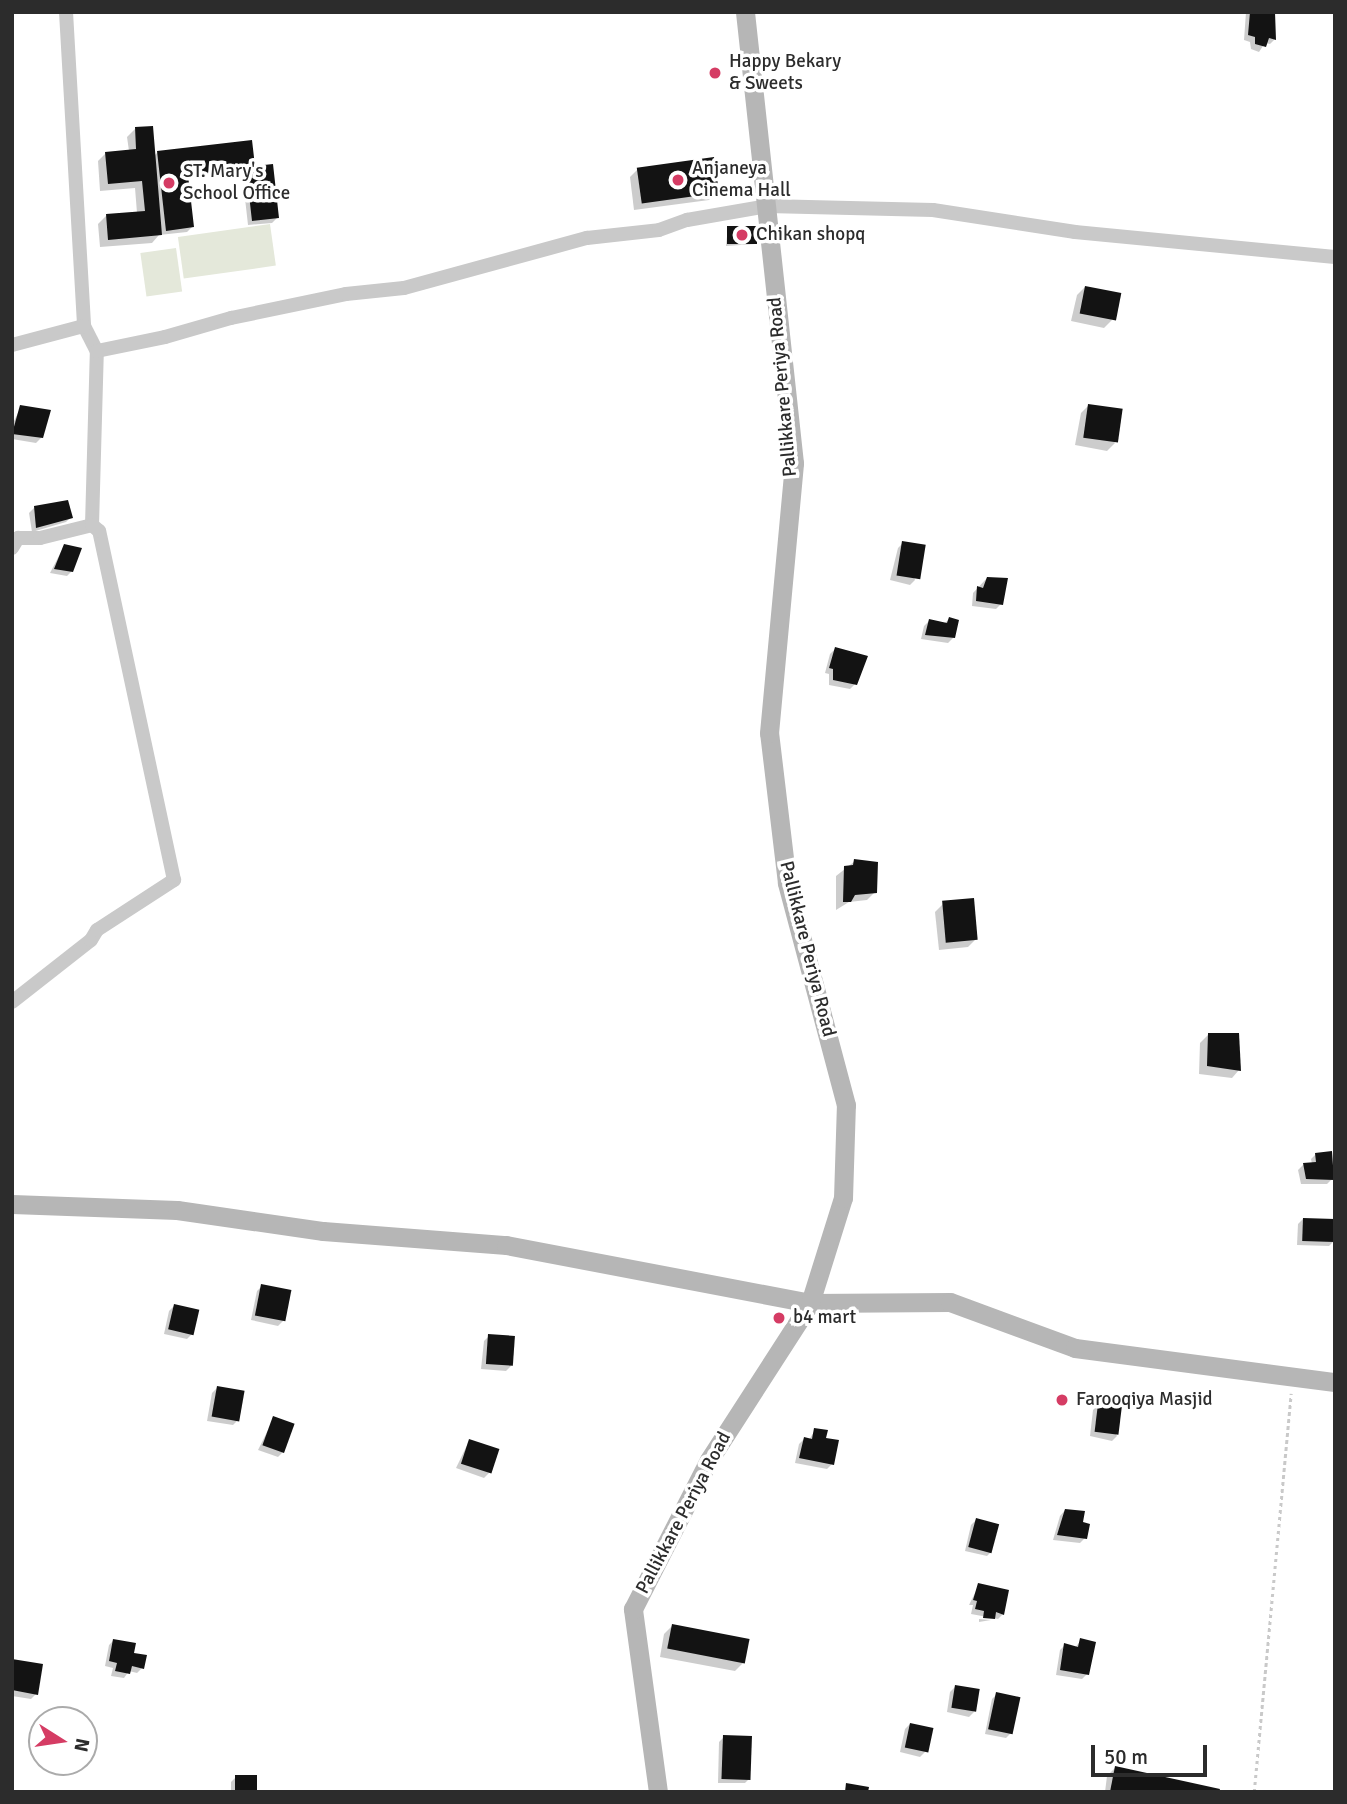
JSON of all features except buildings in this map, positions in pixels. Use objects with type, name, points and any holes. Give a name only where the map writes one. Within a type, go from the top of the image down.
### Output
[{"type":"main road","name":"Pallikkare Periya Road","points":[[658,1792],[634,1609],[709,1460],[810,1303],[843,1198],[846,1105],[787,883],[769,733],[794,463],[746,12]]},
{"type":"main road","points":[[12,1204],[177,1210],[323,1231],[506,1245],[810,1303],[950,1302],[1075,1348],[1335,1382]]},
{"type":"street","points":[[66,12],[84,326],[97,351],[92,525]]},
{"type":"street","points":[[97,351],[165,337],[231,318],[346,294],[404,288],[587,238],[659,230],[687,220],[767,206],[933,210],[1075,232],[1335,257]]},
{"type":"street","points":[[12,345],[84,326]]},
{"type":"street","points":[[12,548],[18,538],[40,538],[92,525]]},
{"type":"street","points":[[12,1002],[91,940],[97,930],[174,880],[99,531],[92,525]]},
{"type":"path","points":[[1254,1792],[1293,1377]]},
{"type":"shaded area","points":[[270,224],[276,266],[184,279],[178,237]]},
{"type":"shaded area","points":[[176,248],[182,292],[146,297],[140,253]]},
{"type":"place","name":"Happy Bekary & Sweets","points":[[715,73]]},
{"type":"place","name":"Anjaneya Cinema Hall","points":[[678,180]]},
{"type":"place","name":"ST. Mary's School Office","points":[[169,183]]},
{"type":"place","name":"Chikan shopq","points":[[742,235]]},
{"type":"place","name":"b4 mart","points":[[779,1318]]},
{"type":"place","name":"Farooqiya Masjid","points":[[1062,1400]]}]
